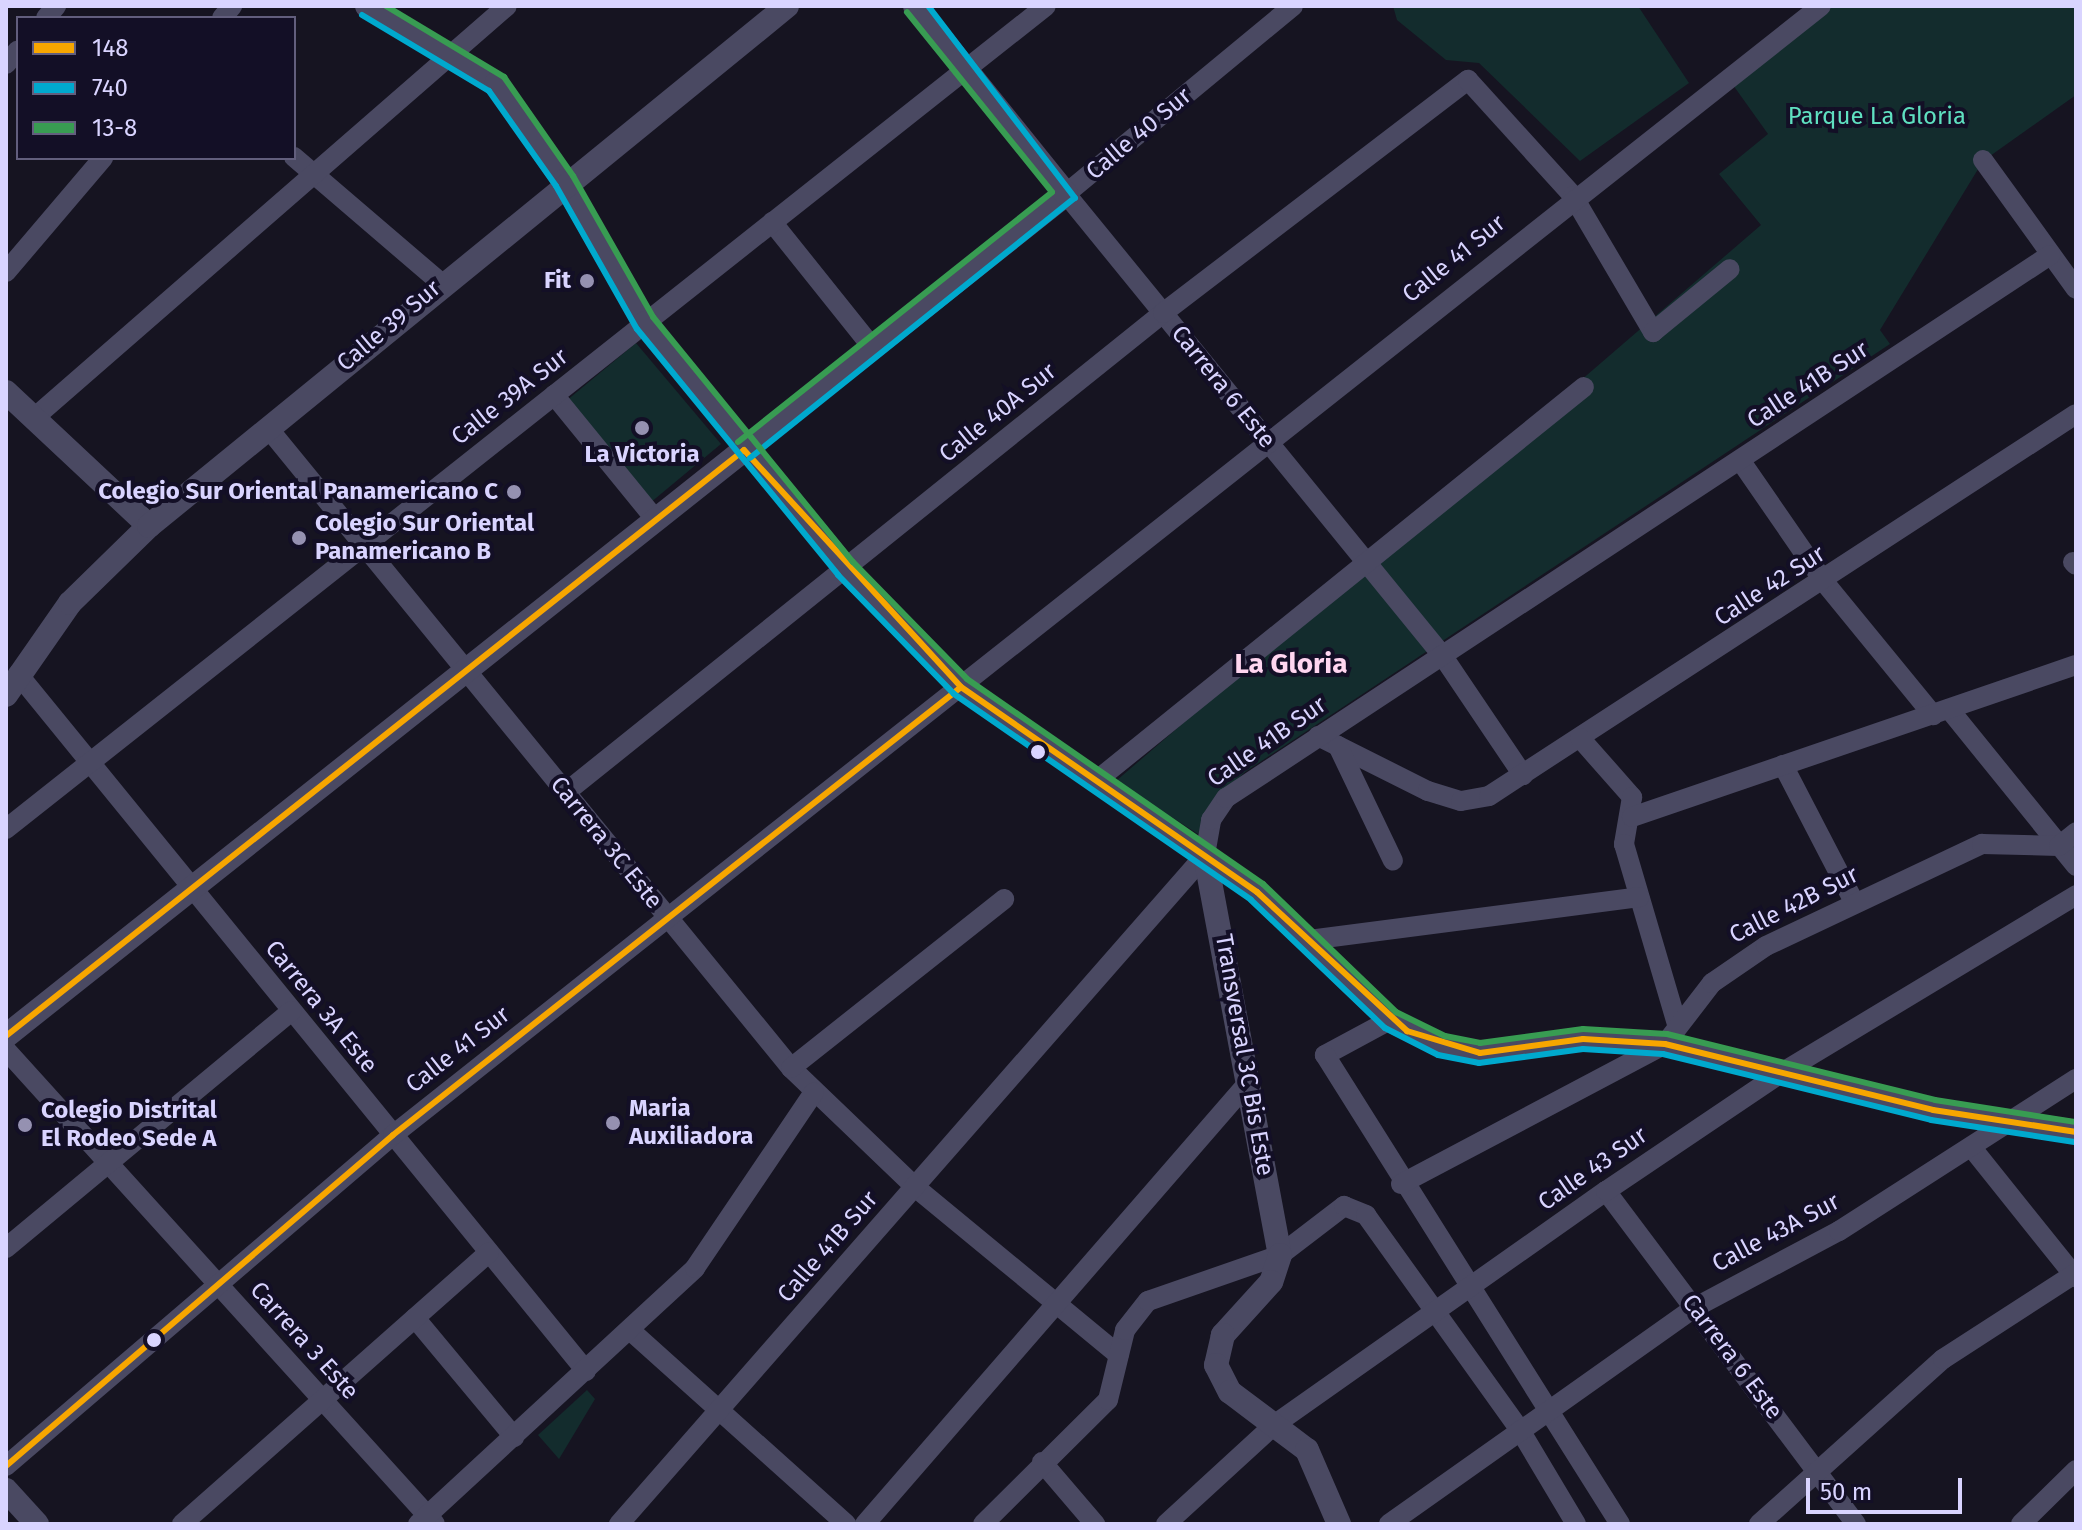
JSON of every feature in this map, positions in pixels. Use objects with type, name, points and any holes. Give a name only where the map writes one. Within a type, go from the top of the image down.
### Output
[{"type":"street","points":[[367,6],[453,53],[508,97],[564,181],[645,323],[744,450],[846,569],[961,687],[1205,855],[1309,940],[1390,1020],[1442,1046],[1480,1053],[1583,1039],[1671,1034],[1778,1075],[2010,1124],[2076,1132]]},
{"type":"street","points":[[34,418],[507,6]]},
{"type":"street","name":"Calle 39 Sur","points":[[12,685],[70,603],[149,526],[440,282],[787,6]]},
{"type":"street","name":"Carrera 6 Este","points":[[915,6],[1442,655],[1523,775]]},
{"type":"street","name":"Calle 39A Sur","points":[[6,829],[1046,6]]},
{"type":"street","name":"Calle 40 Sur","points":[[6,1036],[1066,194],[1293,6]]},
{"type":"street","name":"Calle 41 Sur","points":[[6,1466],[215,1282],[393,1135],[961,687],[1573,196],[1821,6]]},
{"type":"street","name":"Calle 40A Sur","points":[[565,793],[1163,313],[1468,80],[1573,196]]},
{"type":"street","points":[[296,159],[440,282]]},
{"type":"street","points":[[6,272],[101,160]]},
{"type":"street","points":[[1983,160],[2076,289]]},
{"type":"street","points":[[1573,196],[1653,332],[1730,269]]},
{"type":"street","points":[[772,222],[873,348]]},
{"type":"street","name":"Calle 41B Sur","points":[[620,1523],[1205,855],[1218,805],[1318,736],[2050,255]]},
{"type":"street","points":[[1096,781],[1584,387]]},
{"type":"street","points":[[6,392],[149,526]]},
{"type":"street","points":[[554,395],[656,520]]},
{"type":"street","name":"Calle 42 Sur","points":[[1338,746],[1443,797],[1489,796],[1825,583],[2076,414]]},
{"type":"street","name":"Carrera 3C Este","points":[[268,428],[791,1068],[915,1187],[1119,1355]]},
{"type":"street","points":[[1740,460],[1825,583],[2076,866]]},
{"type":"street","points":[[1632,817],[2076,665]]},
{"type":"street","name":"Carrera 3A Este","points":[[12,685],[93,761],[191,889],[586,1371]]},
{"type":"street","points":[[1318,736],[1338,746],[1393,861]]},
{"type":"street","points":[[1580,738],[1632,797],[1632,817],[1624,844],[1671,1034]]},
{"type":"street","points":[[1783,765],[1854,902]]},
{"type":"street","points":[[2059,846],[2076,832]]},
{"type":"street","name":"Calle 42B Sur","points":[[1401,1184],[1671,1034],[1737,963],[1854,902],[1982,844],[2059,846]]},
{"type":"street","name":"Transversal 3C Bis Este","points":[[1205,855],[1280,1255]]},
{"type":"street","name":"Calle 43 Sur","points":[[1166,1524],[1274,1425],[1433,1316],[1606,1191],[1778,1075],[2076,895]]},
{"type":"street","points":[[1309,940],[1639,897]]},
{"type":"street","points":[[791,1068],[1004,899]]},
{"type":"street","points":[[6,1248],[104,1160],[291,1011]]},
{"type":"street","points":[[1390,1020],[1325,1055],[1401,1184],[1550,1410],[1620,1524]]},
{"type":"street","name":"Carrera 3 Este","points":[[6,1050],[323,1400],[426,1521]]},
{"type":"street","name":"Calle 43A Sur","points":[[1389,1524],[1694,1308],[1972,1148],[2076,1079]]},
{"type":"street","points":[[865,1524],[1247,1084]]},
{"type":"street","points":[[426,1521],[631,1331],[704,1257],[814,1092]]},
{"type":"street","points":[[1759,1524],[1943,1359],[2075,1275],[1972,1148]]},
{"type":"street","name":"Carrera 6 Este","points":[[1606,1191],[1820,1472],[1856,1524]]},
{"type":"street","points":[[983,1524],[1113,1394],[1119,1355],[1131,1320],[1158,1294],[1280,1255],[1344,1206],[1357,1207],[1433,1316],[1520,1430],[1576,1524]]},
{"type":"street","points":[[182,1524],[489,1252]]},
{"type":"street","points":[[1280,1255],[1271,1282],[1223,1335],[1218,1372],[1230,1392],[1274,1425],[1314,1461],[1339,1524]]},
{"type":"street","points":[[415,1318],[514,1437]]},
{"type":"street","points":[[631,1331],[718,1413],[846,1524]]},
{"type":"street","points":[[1042,1462],[1095,1524]]},
{"type":"street","points":[[2021,1524],[2076,1470]]},
{"type":"street","points":[[6,1490],[37,1524]]},
{"type":"green space","points":[[1393,6],[1638,6],[1689,83],[1580,161],[1479,63],[1446,60],[1397,20]]},
{"type":"green space","name":"Parque La Gloria","points":[[1832,6],[2076,6],[2076,95],[1983,161],[1880,330],[1890,344],[1245,772],[1213,802],[1198,834],[1116,781],[1761,225],[1719,174],[1768,134],[1733,85]]},
{"type":"green space","points":[[636,343],[721,444],[650,503],[566,401]]},
{"type":"green space","points":[[587,1390],[595,1399],[559,1459],[538,1435]]},
{"type":"transit line","name":"13-8","points":[[386,6],[504,77],[573,176],[653,317],[853,562],[967,679],[1263,884],[1396,1012],[1445,1036],[1480,1043],[1583,1029],[1667,1034],[1935,1100],[2076,1122]]},
{"type":"transit line","name":"740","points":[[750,458],[1075,198],[928,6]]},
{"type":"transit line","name":"13-8","points":[[738,442],[1052,192],[907,12]]},
{"type":"transit line","name":"740","points":[[362,15],[489,91],[556,186],[637,329],[838,575],[954,694],[1251,900],[1385,1028],[1438,1055],[1479,1063],[1583,1049],[1663,1054],[1931,1120],[2074,1142]]},
{"type":"transit line","name":"148","points":[[6,1036],[744,450],[961,687],[1257,892],[1407,1031],[1480,1053],[1583,1039],[1665,1044],[1933,1110],[2076,1132]]},
{"type":"transit line","name":"148","points":[[6,1466],[393,1135],[961,687]]},
{"type":"place","name":"Fit","points":[[587,281]]},
{"type":"place","name":"La Victoria","points":[[642,428]]},
{"type":"place","name":"Colegio Sur Oriental Panamericano C","points":[[514,492]]},
{"type":"place","name":"Colegio Sur Oriental Panamericano B","points":[[299,538]]},
{"type":"place","name":"Maria Auxiliadora","points":[[613,1123]]},
{"type":"place","name":"Colegio Distrital El Rodeo Sede A","points":[[25,1125]]},
{"type":"district","name":"La Gloria","points":[[1291,664]]}]
